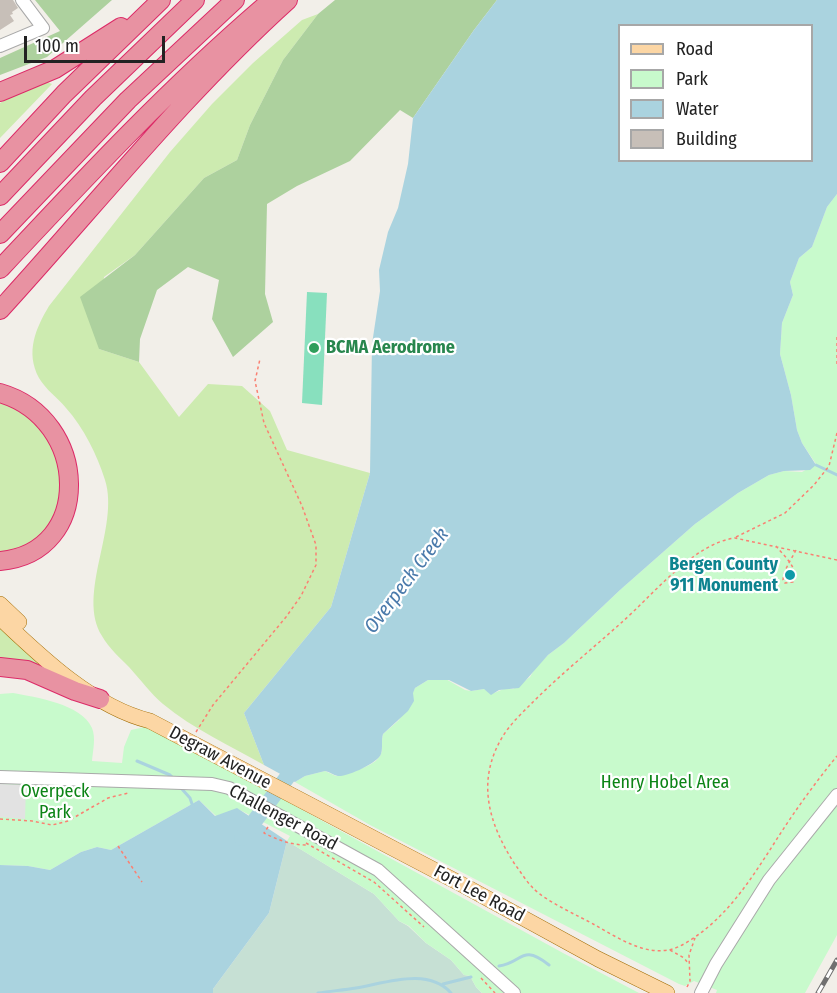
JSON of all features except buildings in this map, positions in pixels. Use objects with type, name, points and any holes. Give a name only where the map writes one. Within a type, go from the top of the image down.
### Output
[{"type":"highway","points":[[0,196],[93,98],[195,0]]},
{"type":"highway","points":[[0,234],[136,92],[234,0]]},
{"type":"highway","points":[[0,269],[149,112],[271,0]]},
{"type":"highway","points":[[0,310],[180,107],[238,46],[288,0]]},
{"type":"highway","points":[[0,92],[62,65],[159,2]]},
{"type":"highway","points":[[0,163],[64,94],[159,2]]},
{"type":"highway","points":[[0,393],[27,404],[51,426],[62,445],[69,478],[67,502],[53,532],[29,553],[11,560],[0,561]]},
{"type":"highway","points":[[0,668],[33,672],[75,691],[100,699]]},
{"type":"main road","name":"Degraw Avenue","points":[[0,604],[65,663],[134,706],[150,721]]},
{"type":"main road","name":"Degraw Avenue","points":[[0,618],[46,660],[100,699],[150,721],[289,795]]},
{"type":"main road","name":"Fort Lee Road","points":[[289,795],[667,993]]},
{"type":"street","points":[[0,46],[43,28],[22,0]]},
{"type":"street","name":"Challenger Road","points":[[0,777],[206,783],[234,791],[378,870],[514,993]]},
{"type":"street","points":[[699,989],[769,880],[837,795]]},
{"type":"path","points":[[837,337],[837,366]]},
{"type":"path","points":[[191,743],[213,705],[290,612],[316,565],[316,546],[302,506],[264,423],[255,381],[260,359]]},
{"type":"path","points":[[735,538],[746,530],[785,513],[825,472],[829,466],[837,433]]},
{"type":"path","points":[[837,560],[776,545],[735,538],[712,543],[685,562],[527,708],[503,736],[492,764],[487,790],[488,806],[498,835],[516,866],[534,890],[630,944],[652,951],[675,949],[695,937],[740,895],[787,823],[837,756]]},
{"type":"path","points":[[776,545],[789,562],[795,572],[796,577],[793,582],[785,583],[783,578],[789,562],[796,550]]},
{"type":"path","points":[[0,819],[52,825],[68,821],[108,798],[130,793]]},
{"type":"path","points":[[268,827],[264,833],[270,836],[291,845],[309,845]]},
{"type":"path","points":[[302,841],[374,882],[425,929]]},
{"type":"path","points":[[118,846],[142,882]]},
{"type":"path","points":[[687,987],[690,981],[688,964],[695,937]]},
{"type":"path","points":[[669,949],[684,958],[688,964]]},
{"type":"path","points":[[478,976],[495,993]]},
{"type":"path","points":[[690,981],[699,989]]},
{"type":"green space","points":[[35,0],[112,0],[47,57],[0,75],[0,58],[60,31]]},
{"type":"green space","points":[[335,0],[497,0],[413,118],[400,110],[350,161],[297,186],[267,204],[265,294],[273,322],[233,357],[212,319],[219,280],[188,267],[157,290],[140,339],[139,362],[99,349],[80,297],[135,255],[204,178],[237,160],[250,125],[283,60],[318,14]]},
{"type":"green space","points":[[318,14],[283,60],[250,125],[237,160],[204,178],[135,255],[104,277],[99,349],[139,362],[179,417],[208,384],[242,386],[270,411],[287,450],[370,473],[331,607],[244,713],[264,765],[199,729],[163,704],[102,636],[95,619],[94,601],[95,581],[107,518],[108,498],[105,480],[94,452],[79,424],[39,378],[33,359],[33,350],[36,332],[49,306],[170,152],[212,104],[253,63],[302,20]]},
{"type":"green space","points":[[42,80],[52,84],[0,138],[0,103]]},
{"type":"green space","name":"Henry Hobel Area","points":[[837,194],[837,935],[805,993],[716,993],[717,990],[694,981],[685,986],[679,984],[370,825],[295,782],[305,776],[325,771],[336,776],[373,763],[381,754],[383,734],[399,720],[415,688],[428,680],[444,678],[471,691],[484,689],[494,693],[506,688],[513,689],[530,677],[535,668],[548,655],[695,524],[738,493],[769,475],[784,471],[802,472],[816,464],[802,443],[797,430],[780,354],[782,323],[793,295],[790,282],[799,258],[812,247],[827,207]]},
{"type":"green space","name":"BCMA Aerodrome","points":[[307,292],[327,293],[322,405],[302,403]]},
{"type":"green space","points":[[0,403],[26,411],[52,440],[62,476],[58,505],[48,529],[16,553],[0,552]]},
{"type":"green space","points":[[0,628],[49,673],[0,664]]},
{"type":"green space","name":"Overpeck Park","points":[[13,693],[57,703],[79,713],[92,728],[94,744],[92,761],[122,763],[124,747],[131,730],[145,727],[164,734],[639,993],[482,993],[470,976],[464,975],[451,960],[426,943],[409,926],[399,921],[374,894],[287,841],[290,836],[238,809],[216,816],[199,800],[111,850],[97,847],[81,852],[50,870],[0,865],[0,694]]},
{"type":"green space","points":[[287,841],[374,894],[399,921],[451,960],[464,975],[470,976],[482,993],[213,993],[213,989],[269,913]]},
{"type":"shaded area","points":[[0,784],[26,785],[25,819],[0,817]]},
{"type":"water","points":[[497,0],[837,0],[837,194],[827,207],[812,247],[799,258],[790,282],[793,295],[782,323],[780,354],[797,430],[802,443],[816,465],[810,470],[784,471],[769,475],[738,493],[695,524],[548,655],[519,688],[499,690],[491,695],[484,689],[471,691],[449,680],[428,680],[415,688],[414,701],[408,711],[383,734],[379,758],[362,769],[342,776],[325,771],[305,776],[295,782],[264,765],[244,713],[331,607],[370,473],[372,344],[380,291],[379,270],[388,232],[398,208],[408,164],[413,118]]},
{"type":"water","points":[[199,800],[215,816],[237,808],[287,841],[269,913],[213,989],[213,993],[0,993],[0,865],[50,870],[81,852],[97,847],[111,850]]},
{"type":"waterway","points":[[816,465],[837,475]]},
{"type":"waterway","name":"Overpeck Creek","points":[[242,838],[300,760]]},
{"type":"waterway","points":[[137,761],[173,778]]},
{"type":"waterway","points":[[181,788],[190,798],[193,807]]},
{"type":"waterway","points":[[499,966],[527,955],[533,955],[549,965]]},
{"type":"waterway","points":[[443,984],[471,977]]},
{"type":"waterway","points":[[318,993],[406,979],[431,981],[442,985],[451,993]]},
{"type":"railway","points":[[818,993],[837,960]]},
{"type":"place","name":"BCMA Aerodrome","points":[[314,348]]},
{"type":"place","name":"Bergen County 911 Monument","points":[[790,575]]}]
